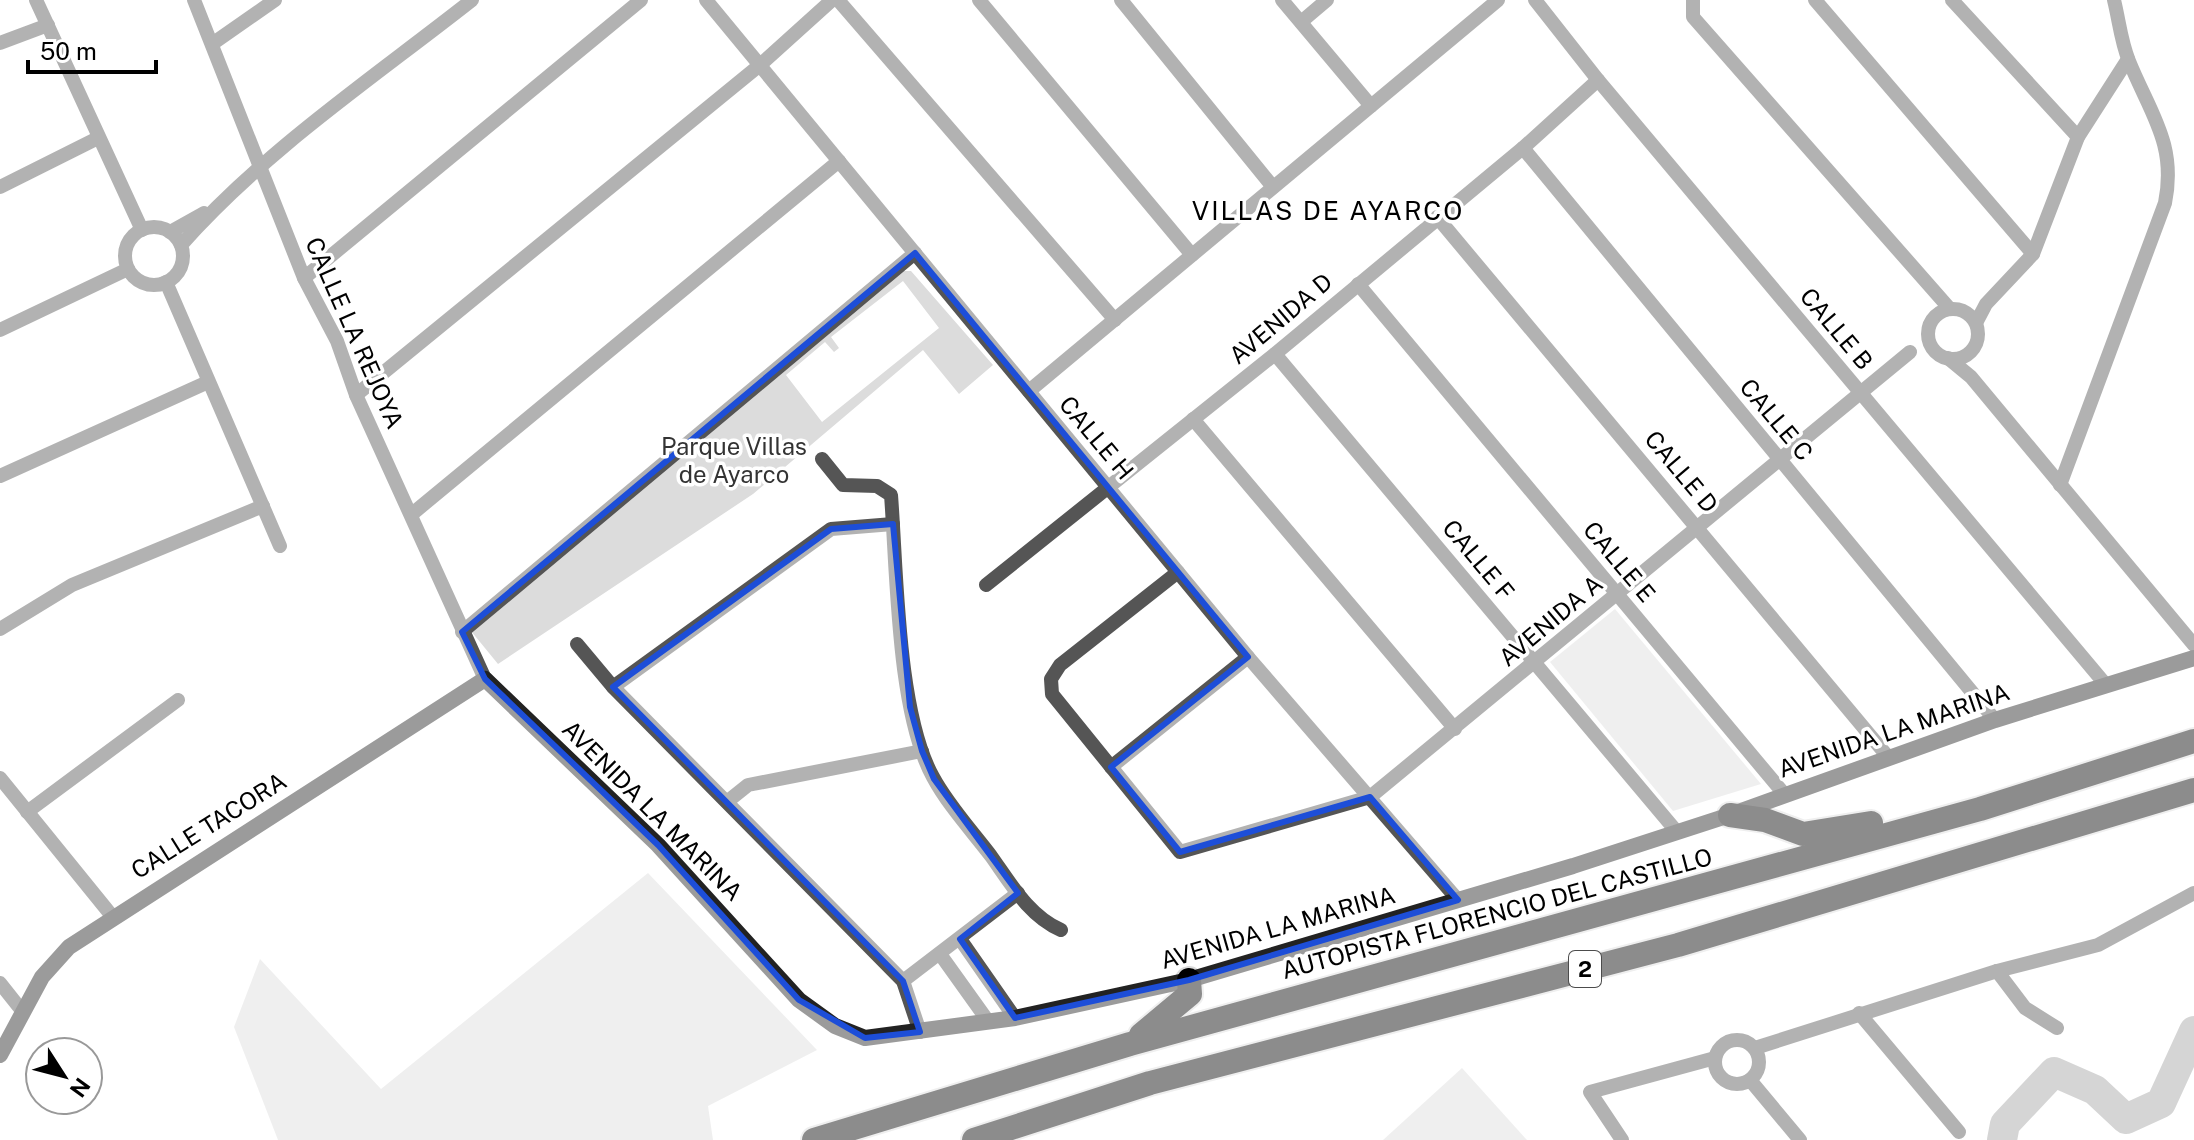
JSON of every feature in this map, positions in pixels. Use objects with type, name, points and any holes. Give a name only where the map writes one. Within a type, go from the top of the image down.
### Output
[{"type":"highway","name":"AUTOPISTA FLORENCIO DEL CASTILLO","points":[[814,1140],[1130,1044],[1980,809],[2194,741]]},
{"type":"highway","name":"2","points":[[979,1139],[1150,1083],[1678,945],[2194,790]]},
{"type":"highway","points":[[1730,815],[1765,820],[1803,834],[1832,832],[1916,813],[1980,809]]},
{"type":"highway","points":[[1130,1044],[1190,994],[1189,980]]},
{"type":"street","points":[[36,0],[142,230]]},
{"type":"street","name":"CALLE LA REJOYA","points":[[194,0],[304,278],[337,341],[356,395],[485,679]]},
{"type":"street","points":[[212,44],[275,0]]},
{"type":"street","points":[[181,245],[214,207],[472,0]]},
{"type":"street","points":[[304,278],[641,0]]},
{"type":"street","name":"CALLE H","points":[[706,0],[1248,657],[1458,900]]},
{"type":"street","points":[[356,395],[760,65],[835,0],[1115,320]]},
{"type":"street","points":[[979,0],[1192,255]]},
{"type":"street","points":[[1121,0],[1273,187]]},
{"type":"street","points":[[1282,0],[1371,106]]},
{"type":"street","points":[[1301,22],[1327,0]]},
{"type":"street","points":[[1029,391],[1498,0]]},
{"type":"street","name":"CALLE B","points":[[1535,0],[1598,80],[2106,685]]},
{"type":"street","points":[[1693,0],[1693,17],[1949,311],[1976,323]]},
{"type":"street","points":[[1815,0],[2033,254]]},
{"type":"street","points":[[1952,0],[2078,137]]},
{"type":"street","points":[[2060,485],[2165,203],[2170,175],[2164,139],[2128,59],[2114,0]]},
{"type":"street","points":[[0,43],[48,25]]},
{"type":"street","points":[[1971,377],[1970,352],[1978,339],[1976,323],[1986,304],[2033,254],[2078,137],[2128,59]]},
{"type":"street","name":"AVENIDA D","points":[[986,585],[1275,354],[1523,148],[1598,80]]},
{"type":"street","points":[[0,187],[98,138]]},
{"type":"street","name":"CALLE C","points":[[1523,148],[1995,720]]},
{"type":"street","points":[[412,514],[839,161]]},
{"type":"street","points":[[170,232],[214,207]]},
{"type":"street","name":"CALLE D","points":[[1437,217],[1889,758]]},
{"type":"street","points":[[151,227],[170,232],[181,245],[182,262],[166,282],[149,284],[128,269],[125,260],[128,242],[142,230],[151,227]]},
{"type":"street","points":[[462,632],[915,253]]},
{"type":"street","points":[[0,330],[128,269]]},
{"type":"street","points":[[166,282],[280,546]]},
{"type":"street","name":"CALLE E","points":[[1358,284],[1785,795]]},
{"type":"street","points":[[1986,304],[1949,311],[1928,336],[1934,351],[1971,377],[2194,645]]},
{"type":"street","name":"AVENIDA A","points":[[1111,767],[1180,852],[1370,797],[1910,352]]},
{"type":"street","points":[[1948,358],[1970,352]]},
{"type":"street","name":"CALLE F","points":[[1275,354],[1677,832]]},
{"type":"street","points":[[0,476],[208,382]]},
{"type":"street","points":[[1193,419],[1455,729]]},
{"type":"street","points":[[822,459],[843,485],[886,488],[891,495],[910,707],[922,751],[934,779],[1018,893],[1042,922],[1061,930]]},
{"type":"street","points":[[0,629],[72,585],[263,506]]},
{"type":"street","points":[[613,687],[831,529],[893,524]]},
{"type":"street","points":[[1178,572],[1060,665],[1051,679],[1052,694],[1111,767],[1248,657]]},
{"type":"street","points":[[577,644],[613,687],[903,981],[920,1032]]},
{"type":"street","name":"AVENIDA LA MARINA","points":[[485,679],[658,845],[799,1000],[835,1026],[865,1038],[1015,1018],[1189,980],[1677,832],[1995,720],[2194,658]]},
{"type":"street","name":"CALLE TACORA","points":[[0,1055],[42,977],[69,947],[112,916],[485,679]]},
{"type":"street","points":[[27,812],[178,700]]},
{"type":"street","points":[[728,801],[748,785],[922,751]]},
{"type":"street","points":[[0,778],[112,916]]},
{"type":"street","points":[[903,981],[1018,893]]},
{"type":"street","points":[[1755,1048],[1997,971],[2098,945],[2194,893]]},
{"type":"street","points":[[960,939],[1015,1018]]},
{"type":"street","points":[[940,954],[988,1021]]},
{"type":"street","points":[[1997,971],[2025,1008],[2057,1028]]},
{"type":"street","points":[[0,983],[23,1012]]},
{"type":"street","points":[[1859,1013],[1959,1132]]},
{"type":"street","points":[[1732,1040],[1749,1042],[1755,1048],[1760,1059],[1758,1071],[1750,1080],[1737,1085],[1725,1081],[1716,1071],[1715,1058],[1724,1044],[1732,1040]]},
{"type":"street","points":[[1622,1140],[1590,1092],[1715,1058]]},
{"type":"street","points":[[1750,1080],[1800,1140]]},
{"type":"highlighted area","points":[[915,253],[1248,657],[1111,767],[1180,852],[1370,797],[1458,900],[1189,980],[1015,1018],[960,939],[1018,893],[934,779],[922,751],[910,707],[893,524],[831,529],[613,687],[903,981],[920,1032],[865,1038],[799,1000],[658,845],[485,679],[462,632]]},
{"type":"green space","name":"Parque Villas de Ayarco","points":[[903,271],[911,271],[993,365],[959,394],[923,350],[753,494],[498,664],[471,631]],"holes":[[[903,281],[939,328],[822,422],[786,375],[825,342],[834,352],[839,348],[831,337]]]},
{"type":"green space","points":[[1615,609],[1761,784],[1673,811],[1550,662]]},
{"type":"green space","points":[[648,873],[817,1050],[708,1106],[713,1140],[278,1140],[234,1027],[260,959],[381,1089]]},
{"type":"green space","points":[[1462,1068],[1527,1140],[1383,1140]]},
{"type":"waterway","points":[[2002,1140],[2005,1124],[2054,1072],[2095,1090],[2126,1119],[2161,1103],[2194,1031]]},
{"type":"district","name":"VILLAS DE AYARCO","points":[[1328,211]]}]
